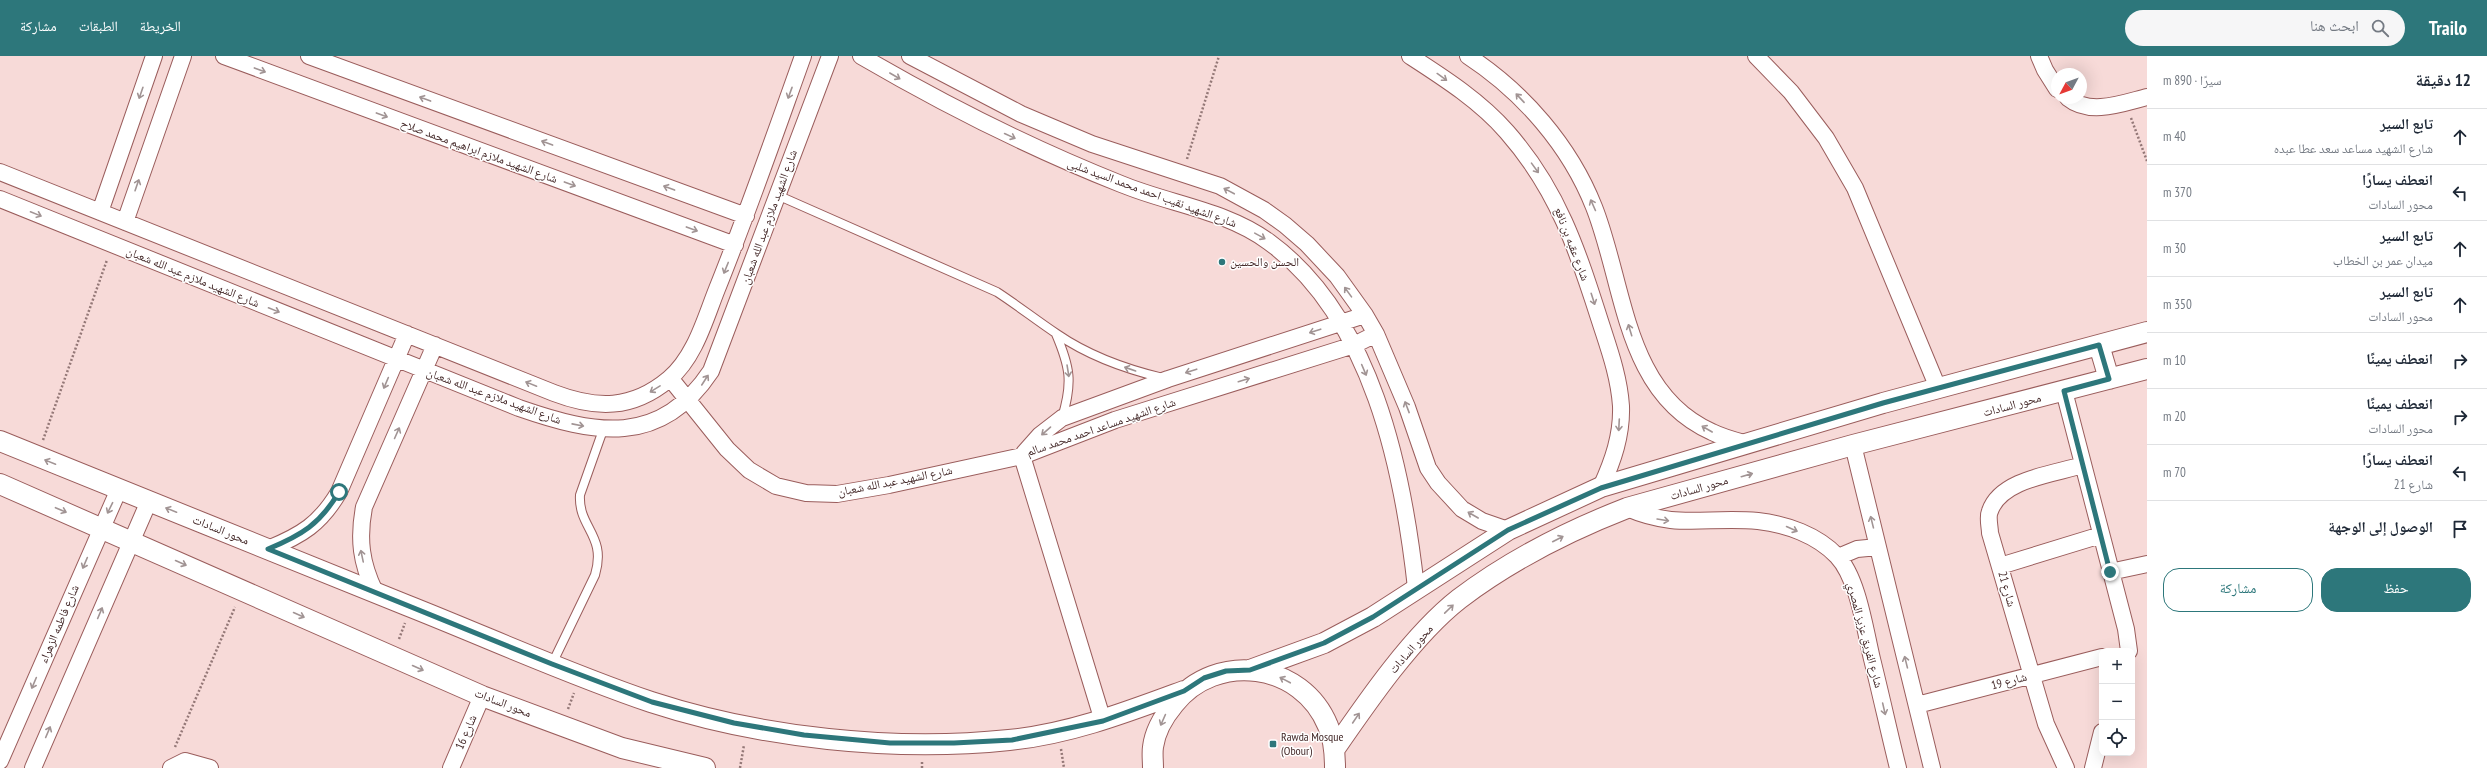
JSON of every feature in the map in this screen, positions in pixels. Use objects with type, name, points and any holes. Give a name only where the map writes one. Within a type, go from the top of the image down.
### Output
[{"type":"street","points":[[100,212],[154,56]]},
{"type":"street","points":[[125,222],[183,56]]},
{"type":"street","name":"شارع الشهيد ملازم ابراهيم محمد صلاح","points":[[224,56],[735,245]]},
{"type":"street","points":[[309,56],[746,216]]},
{"type":"street","name":"شارع الشهيد ملازم عبد الله شعبان","points":[[0,172],[578,402],[616,404],[636,399],[654,390],[670,378],[684,363],[695,344],[746,216],[803,56]]},
{"type":"street","name":"شارع الشهيد ملازم عبد الله شعبان","points":[[0,199],[424,371],[557,421],[602,430],[633,428],[662,418],[688,400],[701,386],[718,354],[830,56]]},
{"type":"street","name":"شارع الشهيد نقيب احمد محمد السيد شلبى","points":[[861,56],[942,103],[1066,162],[1124,186],[1223,218],[1268,241],[1306,276],[1341,322],[1354,346],[1382,417],[1396,464],[1407,519],[1416,588]]},
{"type":"street","points":[[910,56],[1021,114],[1092,144],[1182,175],[1220,186],[1264,210],[1285,226],[1307,244],[1337,276],[1365,315],[1376,334],[1407,407],[1428,468],[1438,483],[1462,509],[1482,521],[1508,530]]},
{"type":"street","name":"شارع عقبه بن نافع","points":[[1410,56],[1472,99],[1507,132],[1536,169],[1560,210],[1578,253],[1618,378],[1621,406],[1619,434],[1612,462],[1601,488]]},
{"type":"street","points":[[1468,56],[1518,95],[1548,128],[1574,166],[1594,207],[1641,360],[1659,389],[1682,414],[1706,428],[1744,443]]},
{"type":"street","points":[[1756,56],[1792,92],[1826,138],[1855,188],[1938,388]]},
{"type":"street","points":[[2039,56],[2051,80]]},
{"type":"street","points":[[2083,104],[2090,107],[2110,107],[2147,97]]},
{"type":"street","name":"شارع الشهيد مساعد احمد محمد سالم","points":[[1022,456],[1040,436],[1062,418],[1168,379],[1365,315]]},
{"type":"street","points":[[1250,670],[1324,643],[1373,617],[1508,530],[1601,488],[1744,443],[1938,388],[2147,332]]},
{"type":"street","points":[[268,549],[311,528],[327,512],[339,492],[406,334]]},
{"type":"street","name":"شارع الشهيد مساعد احمد محمد سالم","points":[[1022,456],[1115,420],[1354,346],[1376,334]]},
{"type":"street","points":[[375,592],[366,572],[360,551],[360,529],[364,508],[435,345]]},
{"type":"street","points":[[2099,345],[2109,379]]},
{"type":"street","name":"محور السادات","points":[[1335,759],[1365,704],[1408,652],[1459,600],[1503,570],[1557,539],[1627,508],[1853,445],[2147,369]]},
{"type":"street","name":"شارع الشهيد عبد الله شعبان","points":[[670,378],[727,449],[749,470],[776,486],[806,493],[837,494],[888,485],[1022,456]]},
{"type":"street","points":[[2064,391],[2126,629],[2127,648]]},
{"type":"street","name":"محور السادات","points":[[0,441],[582,676],[652,702],[748,726],[812,736],[890,743],[954,743],[1012,740],[1103,721],[1184,691]]},
{"type":"street","points":[[1853,445],[1932,768]]},
{"type":"street","points":[[1022,456],[1103,721]]},
{"type":"street","name":"شارع 21","points":[[2066,768],[2046,724],[1990,533],[1989,512],[1998,496],[2012,486],[2083,465]]},
{"type":"street","name":"محور السادات","points":[[0,484],[101,527],[482,696],[622,748],[670,761],[704,768]]},
{"type":"street","name":"شارع فاطمه الزهراء","points":[[0,761],[101,527],[119,489]]},
{"type":"street","points":[[33,768],[149,501]]},
{"type":"street","name":"شارع الفريق عزيز المصري","points":[[1627,508],[1647,518],[1665,521],[1757,521],[1788,526],[1816,540],[1838,556],[1856,593],[1898,768]]},
{"type":"street","points":[[2000,566],[2102,535]]},
{"type":"street","points":[[1838,556],[1857,549],[1878,547]]},
{"type":"street","points":[[2110,572],[2147,564]]},
{"type":"street","name":"شارع 19","points":[[1917,706],[2099,658]]},
{"type":"street","points":[[1154,768],[1153,747],[1164,716],[1184,691],[1211,676],[1226,671],[1250,670],[1275,675],[1292,684],[1315,704],[1328,726],[1335,759]]},
{"type":"street","name":"شارع 16","points":[[451,768],[482,696]]},
{"type":"street","points":[[2093,768],[2099,744]]},
{"type":"street","points":[[172,767],[184,762],[210,768]]},
{"type":"lane","points":[[778,195],[996,292],[1027,311],[1056,334],[1109,362],[1168,379]]},
{"type":"lane","points":[[1056,334],[1065,354],[1069,373],[1069,394],[1062,418]]},
{"type":"lane","points":[[552,664],[595,575],[599,563],[595,537],[579,505],[580,495],[602,430]]},
{"type":"path","points":[[1182,175],[1218,56]]},
{"type":"path","points":[[2125,103],[2147,161]]},
{"type":"path","points":[[37,456],[113,245]]},
{"type":"path","points":[[172,767],[177,738],[242,590]]},
{"type":"path","points":[[391,656],[412,607]]},
{"type":"path","points":[[561,726],[582,676]]},
{"type":"path","points":[[740,768],[748,726]]},
{"type":"place","name":"الحسن والحسين","points":[[1222,262]]},
{"type":"place","name":"Rawda Mosque (Obour)","points":[[1273,744]]},
{"type":"route","points":[[339,492],[327,512],[311,528],[291,540],[268,549],[552,664],[652,702],[734,723],[804,735],[890,743],[954,743],[1012,740],[1103,721],[1184,691],[1204,678],[1226,671],[1250,670],[1324,643],[1373,617],[1508,530],[1601,488],[1744,443],[1883,403],[2099,345],[2109,379],[2064,391],[2102,535],[2110,572]]}]
